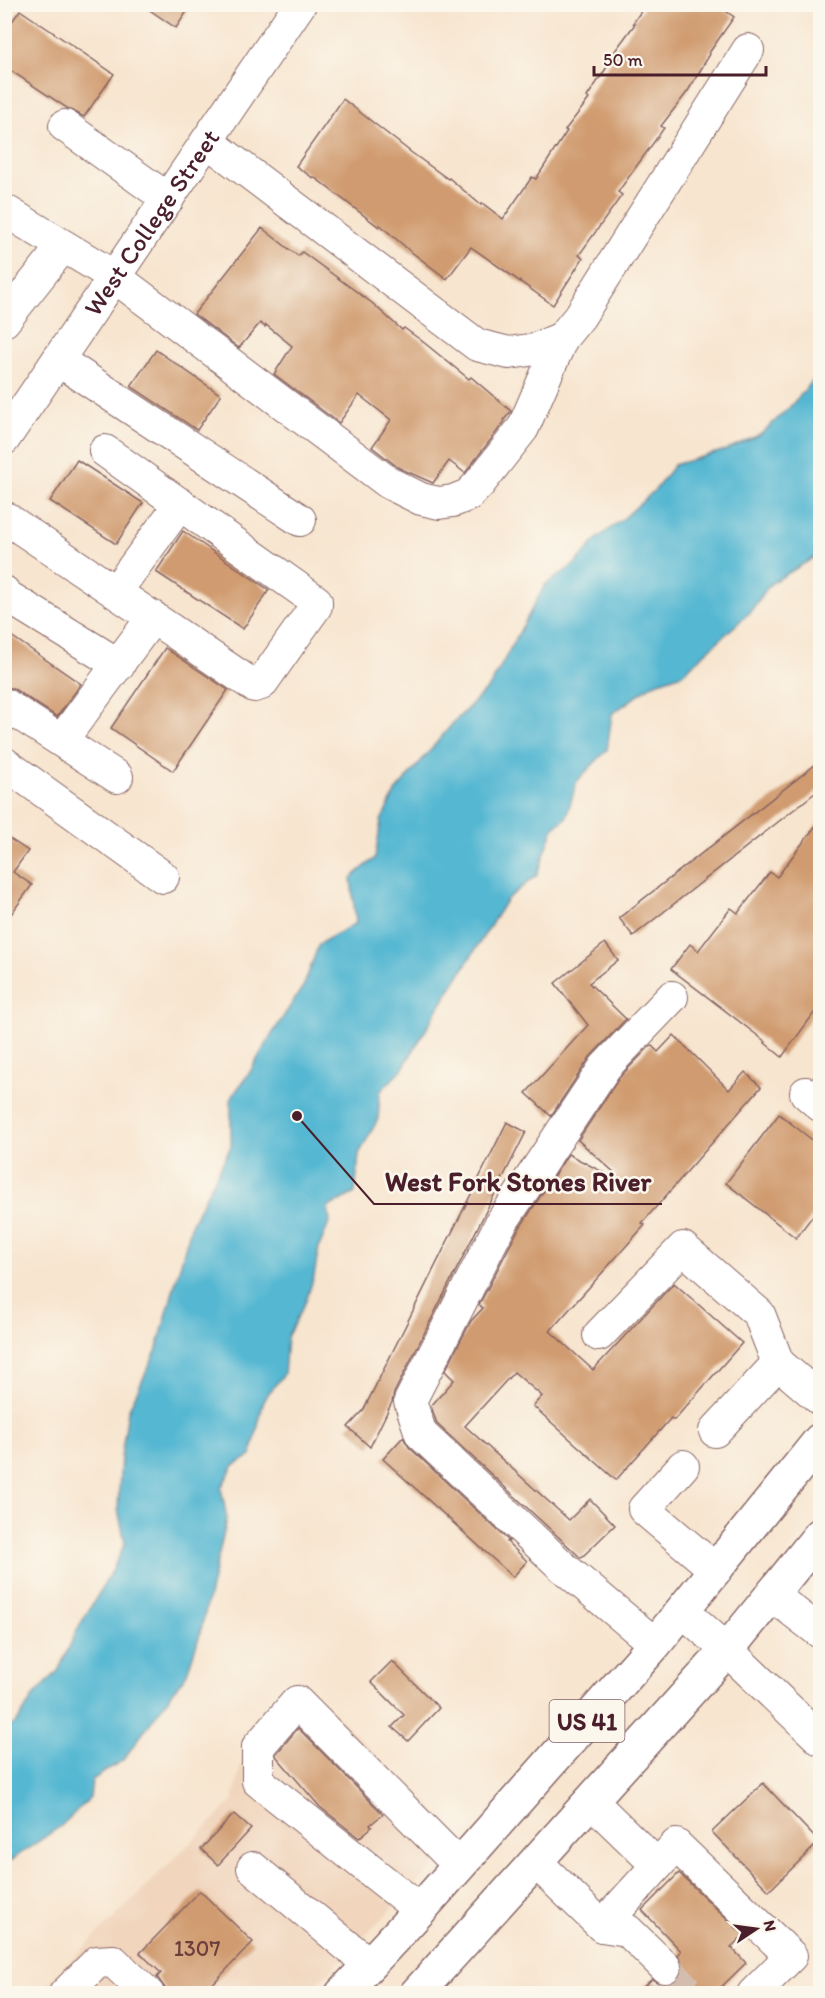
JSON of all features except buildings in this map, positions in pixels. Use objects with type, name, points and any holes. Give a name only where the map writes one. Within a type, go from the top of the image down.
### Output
[{"type":"main road","name":"US 41","points":[[342,1994],[420,1910],[655,1644],[820,1440]]},
{"type":"main road","name":"US 41","points":[[416,1994],[727,1650],[820,1535]]},
{"type":"street","name":"West College Street","points":[[4,439],[300,4]]},
{"type":"street","points":[[4,210],[115,277],[389,483],[421,499],[439,503],[453,501],[468,495],[479,484],[523,428],[562,338],[580,316],[748,50]]},
{"type":"street","points":[[65,126],[168,198]]},
{"type":"street","points":[[207,141],[477,345],[509,353],[536,349],[562,338]]},
{"type":"street","points":[[4,321],[63,246]]},
{"type":"street","points":[[58,360],[300,520]]},
{"type":"street","points":[[5,517],[254,686],[258,686],[316,606],[316,601],[105,451]]},
{"type":"street","points":[[116,591],[180,504]]},
{"type":"street","points":[[4,592],[119,665]]},
{"type":"street","points":[[62,740],[153,617]]},
{"type":"street","points":[[4,704],[117,777]]},
{"type":"street","points":[[4,763],[162,877]]},
{"type":"street","points":[[655,1644],[563,1567],[421,1434],[410,1401],[501,1223],[605,1067],[672,997]]},
{"type":"street","points":[[599,1335],[683,1248],[759,1314],[777,1363],[820,1399]]},
{"type":"street","points":[[715,1431],[777,1363]]},
{"type":"street","points":[[683,1466],[644,1509],[716,1570]]},
{"type":"street","points":[[772,1595],[820,1632]]},
{"type":"street","points":[[683,1611],[820,1740]]},
{"type":"street","points":[[420,1910],[258,1781],[258,1747],[297,1702],[459,1865]]},
{"type":"street","points":[[591,1801],[657,1865]]},
{"type":"street","points":[[615,1928],[657,1865],[676,1845],[791,1956],[753,1994]]},
{"type":"street","points":[[536,1862],[665,1967]]},
{"type":"street","points":[[252,1868],[369,1964]]},
{"type":"street","points":[[65,1994],[97,1962],[113,1961],[148,1994]]},
{"type":"shaded area","points":[[298,1678],[462,1838],[308,1993],[37,1994],[233,1801],[250,1724]]},
{"type":"water","points":[[820,375],[820,554],[770,584],[750,612],[682,674],[653,684],[612,714],[607,750],[577,781],[566,818],[554,827],[537,875],[507,899],[403,1068],[380,1092],[378,1119],[359,1154],[355,1193],[328,1207],[330,1221],[319,1247],[314,1276],[306,1301],[287,1337],[284,1374],[264,1399],[251,1456],[234,1465],[221,1488],[227,1519],[200,1634],[187,1673],[123,1760],[92,1780],[90,1798],[61,1826],[5,1864],[5,1730],[17,1722],[33,1697],[58,1671],[77,1630],[111,1573],[125,1543],[118,1509],[121,1457],[128,1411],[157,1349],[192,1223],[231,1146],[231,1098],[250,1072],[304,985],[319,944],[356,923],[351,878],[375,858],[381,821],[396,791],[453,723],[490,686],[545,585],[574,565],[598,538],[656,489],[674,465],[726,450],[761,434],[788,409]]},
{"type":"tunnel","points":[[665,1967],[690,1994]]},
{"type":"place","name":"West Fork Stones River","points":[[297,1116]]}]
